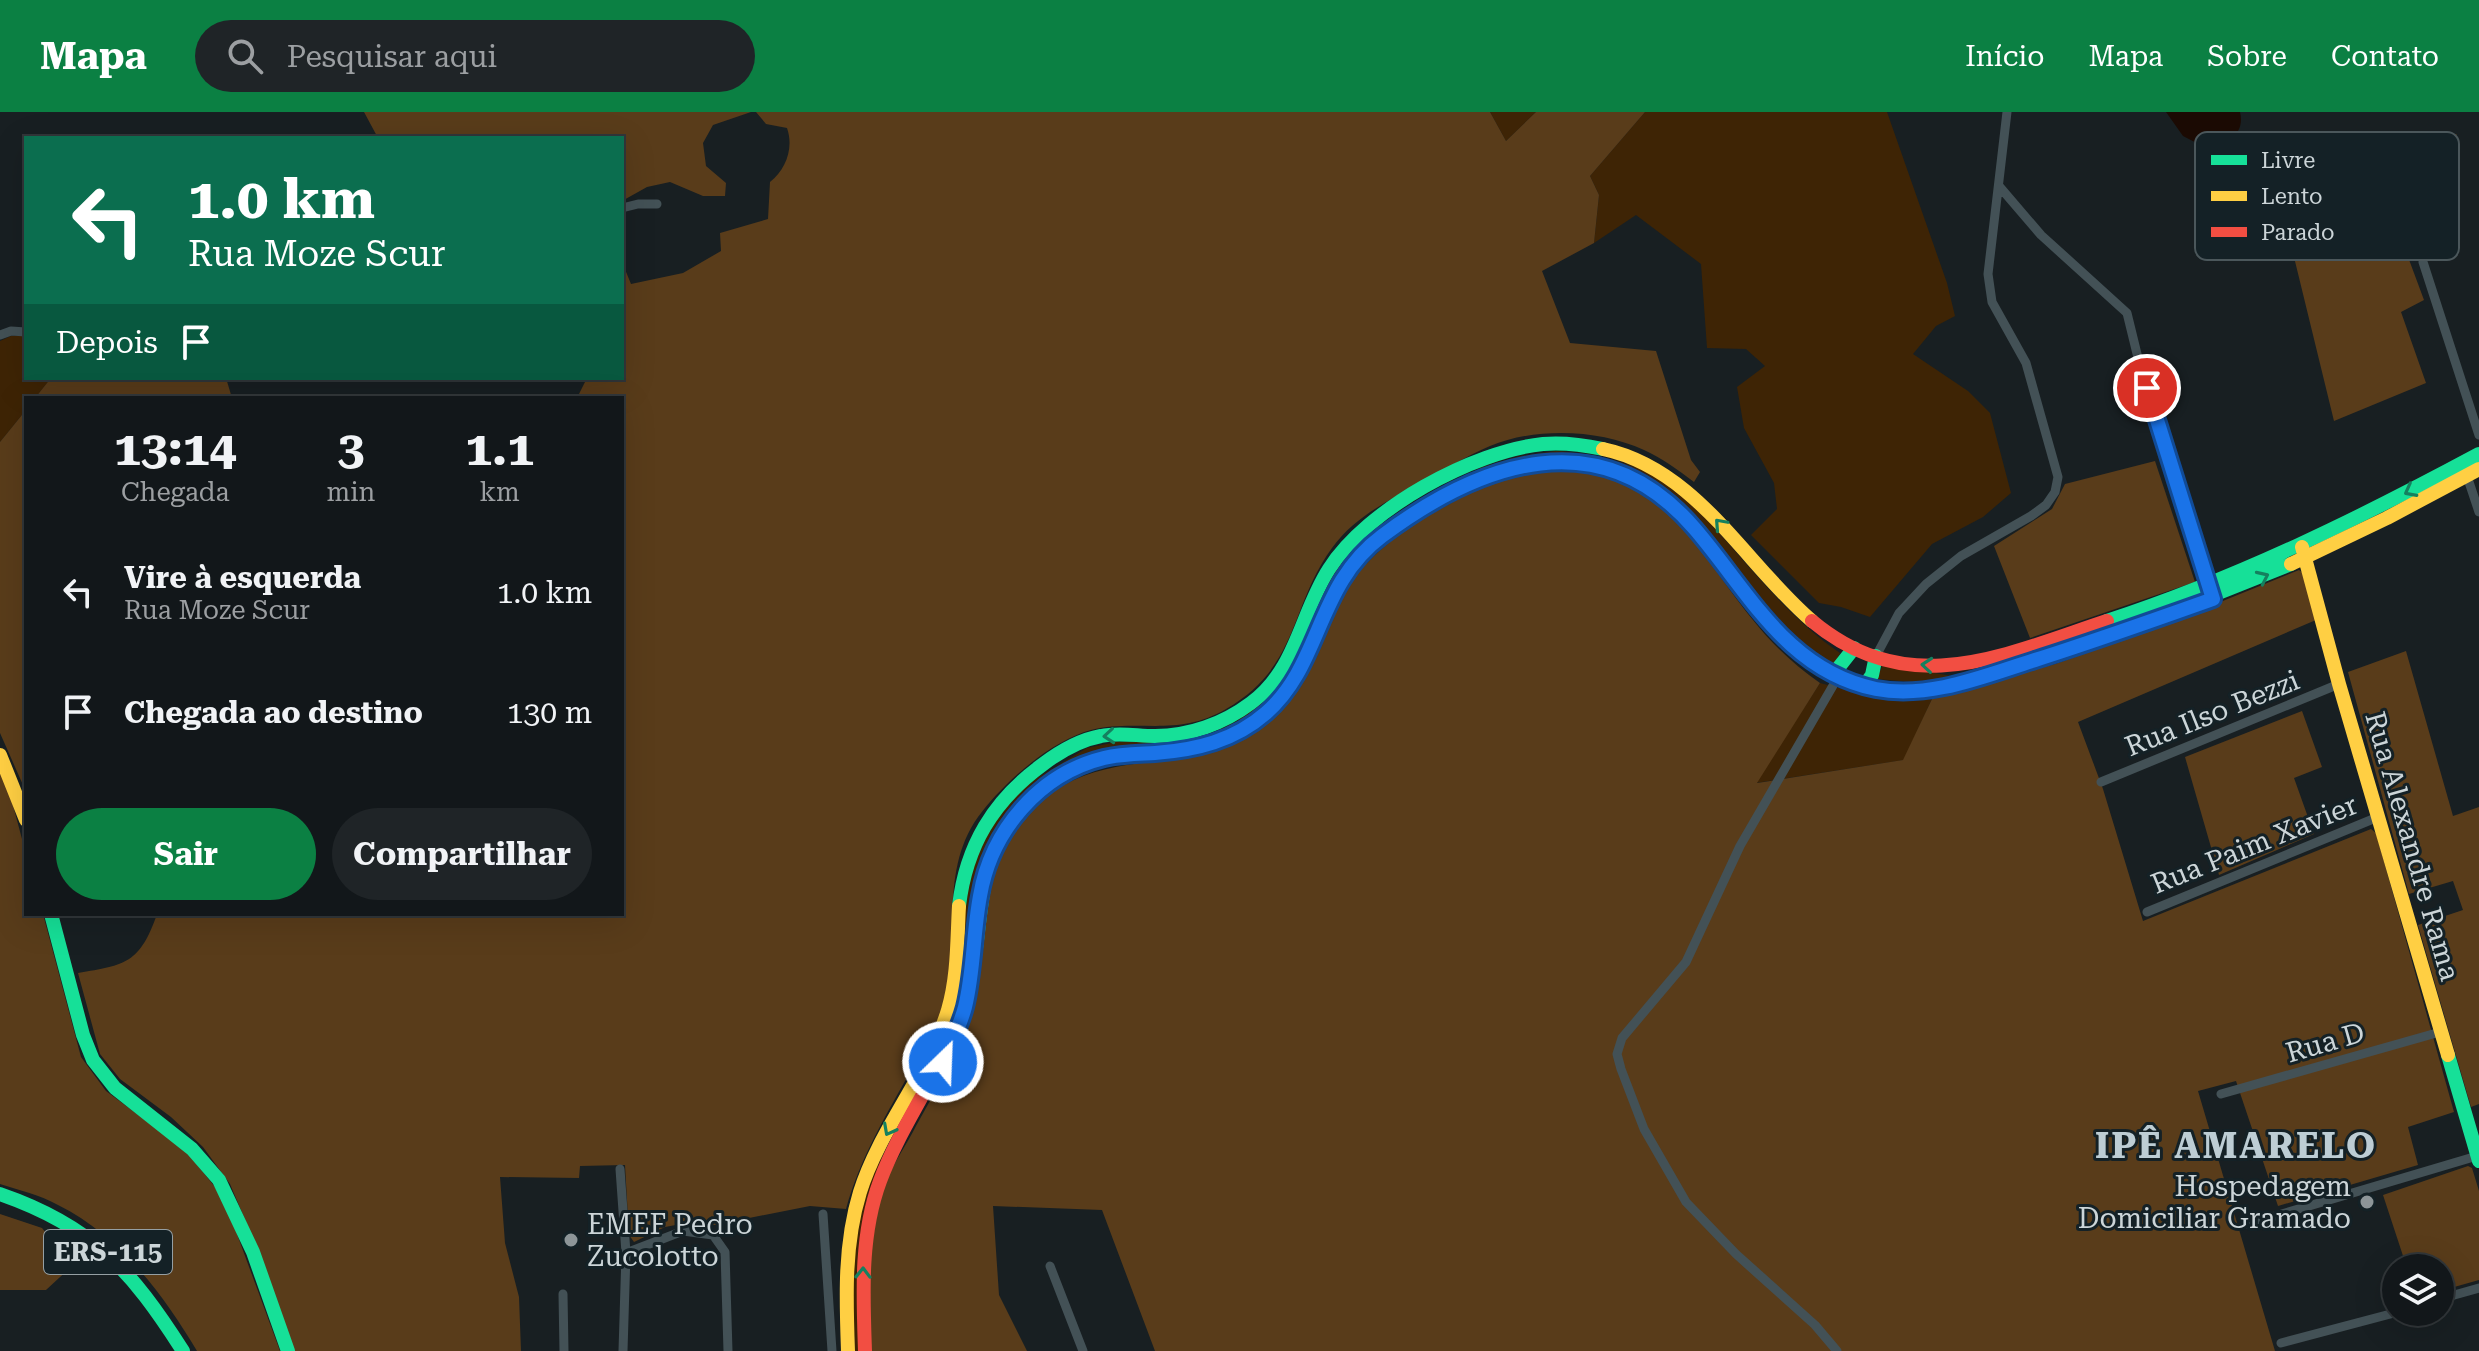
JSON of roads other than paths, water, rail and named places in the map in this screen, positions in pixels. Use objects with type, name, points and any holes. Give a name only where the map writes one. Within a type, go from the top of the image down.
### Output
[{"type":"main road","points":[[848,1351],[847,1252],[859,1192],[870,1165],[931,1054],[948,1010],[957,965],[963,871],[979,830],[991,810],[1023,779],[1085,740],[1114,735],[1184,734],[1222,721],[1248,705],[1276,680],[1287,664],[1330,566],[1351,538],[1371,522],[1463,468],[1503,451],[1562,443],[1609,450],[1646,464],[1683,487],[1707,509],[1797,609],[1833,636],[1876,656],[1928,667],[1963,665],[2004,655],[2210,592]]},
{"type":"main road","points":[[2304,550],[2479,454]]},
{"type":"main road","points":[[865,1351],[864,1243],[875,1195],[959,1026],[972,972],[983,879],[1001,836],[1034,796],[1077,768],[1106,757],[1203,747],[1221,741],[1267,712],[1299,670],[1336,588],[1363,552],[1381,537],[1462,487],[1500,470],[1537,463],[1567,462],[1600,467],[1629,478],[1681,514],[1772,628],[1796,651],[1838,677],[1896,692],[1952,685],[2098,640],[2473,473]]},
{"type":"main road","name":"Rua Alexandre Rama","points":[[2304,550],[2339,684],[2478,1158]]},
{"type":"main road","points":[[1838,677],[1839,667],[1854,648]]},
{"type":"main road","points":[[1864,686],[1872,675],[1876,656]]},
{"type":"main road","points":[[0,755],[24,815]]},
{"type":"main road","points":[[52,916],[93,1061],[109,1081],[183,1140],[222,1183],[240,1222],[288,1351]]},
{"type":"main road","name":"ERS-115","points":[[0,1194],[69,1221],[90,1236],[134,1279],[183,1351]]},
{"type":"street","points":[[1876,656],[1899,613],[1926,584],[1961,556],[2031,516],[2046,505],[2055,492],[2058,477],[2026,363],[1992,302],[1988,274],[2007,112]]},
{"type":"street","points":[[1999,186],[2064,258],[2127,313],[2139,362],[2210,592]]},
{"type":"street","points":[[624,208],[657,204]]},
{"type":"street","points":[[2423,262],[2479,435]]},
{"type":"street","points":[[0,335],[11,331],[24,332]]},
{"type":"street","points":[[2473,473],[2479,512]]},
{"type":"street","points":[[1837,1351],[1815,1325],[1736,1254],[1686,1202],[1644,1129],[1617,1054],[1622,1038],[1686,962],[1740,846],[1838,677]]},
{"type":"street","name":"Rua Ilso Bezzi","points":[[2101,782],[2339,684]]},
{"type":"street","name":"Rua Paim Xavier","points":[[2147,912],[2378,817]]},
{"type":"street","name":"Rua D","points":[[2221,1094],[2440,1032]]},
{"type":"street","points":[[2248,1224],[2478,1158]]},
{"type":"street","points":[[620,1169],[626,1253],[623,1351]]},
{"type":"street","points":[[823,1214],[832,1351]]},
{"type":"street","points":[[626,1253],[683,1231],[704,1232],[720,1241],[725,1252],[728,1351]]},
{"type":"street","points":[[1050,1266],[1083,1351]]},
{"type":"street","points":[[2454,1295],[2479,1288]]},
{"type":"street","points":[[563,1294],[564,1351]]},
{"type":"street","points":[[2281,1343],[2382,1316]]},
{"type":"place","name":"Hospedagem Domiciliar Gramado","points":[[2367,1202]]},
{"type":"place","name":"EMEF Pedro Zucolotto","points":[[571,1240]]},
{"type":"district","name":"IPÊ AMARELO","points":[[2236,1145]]}]
